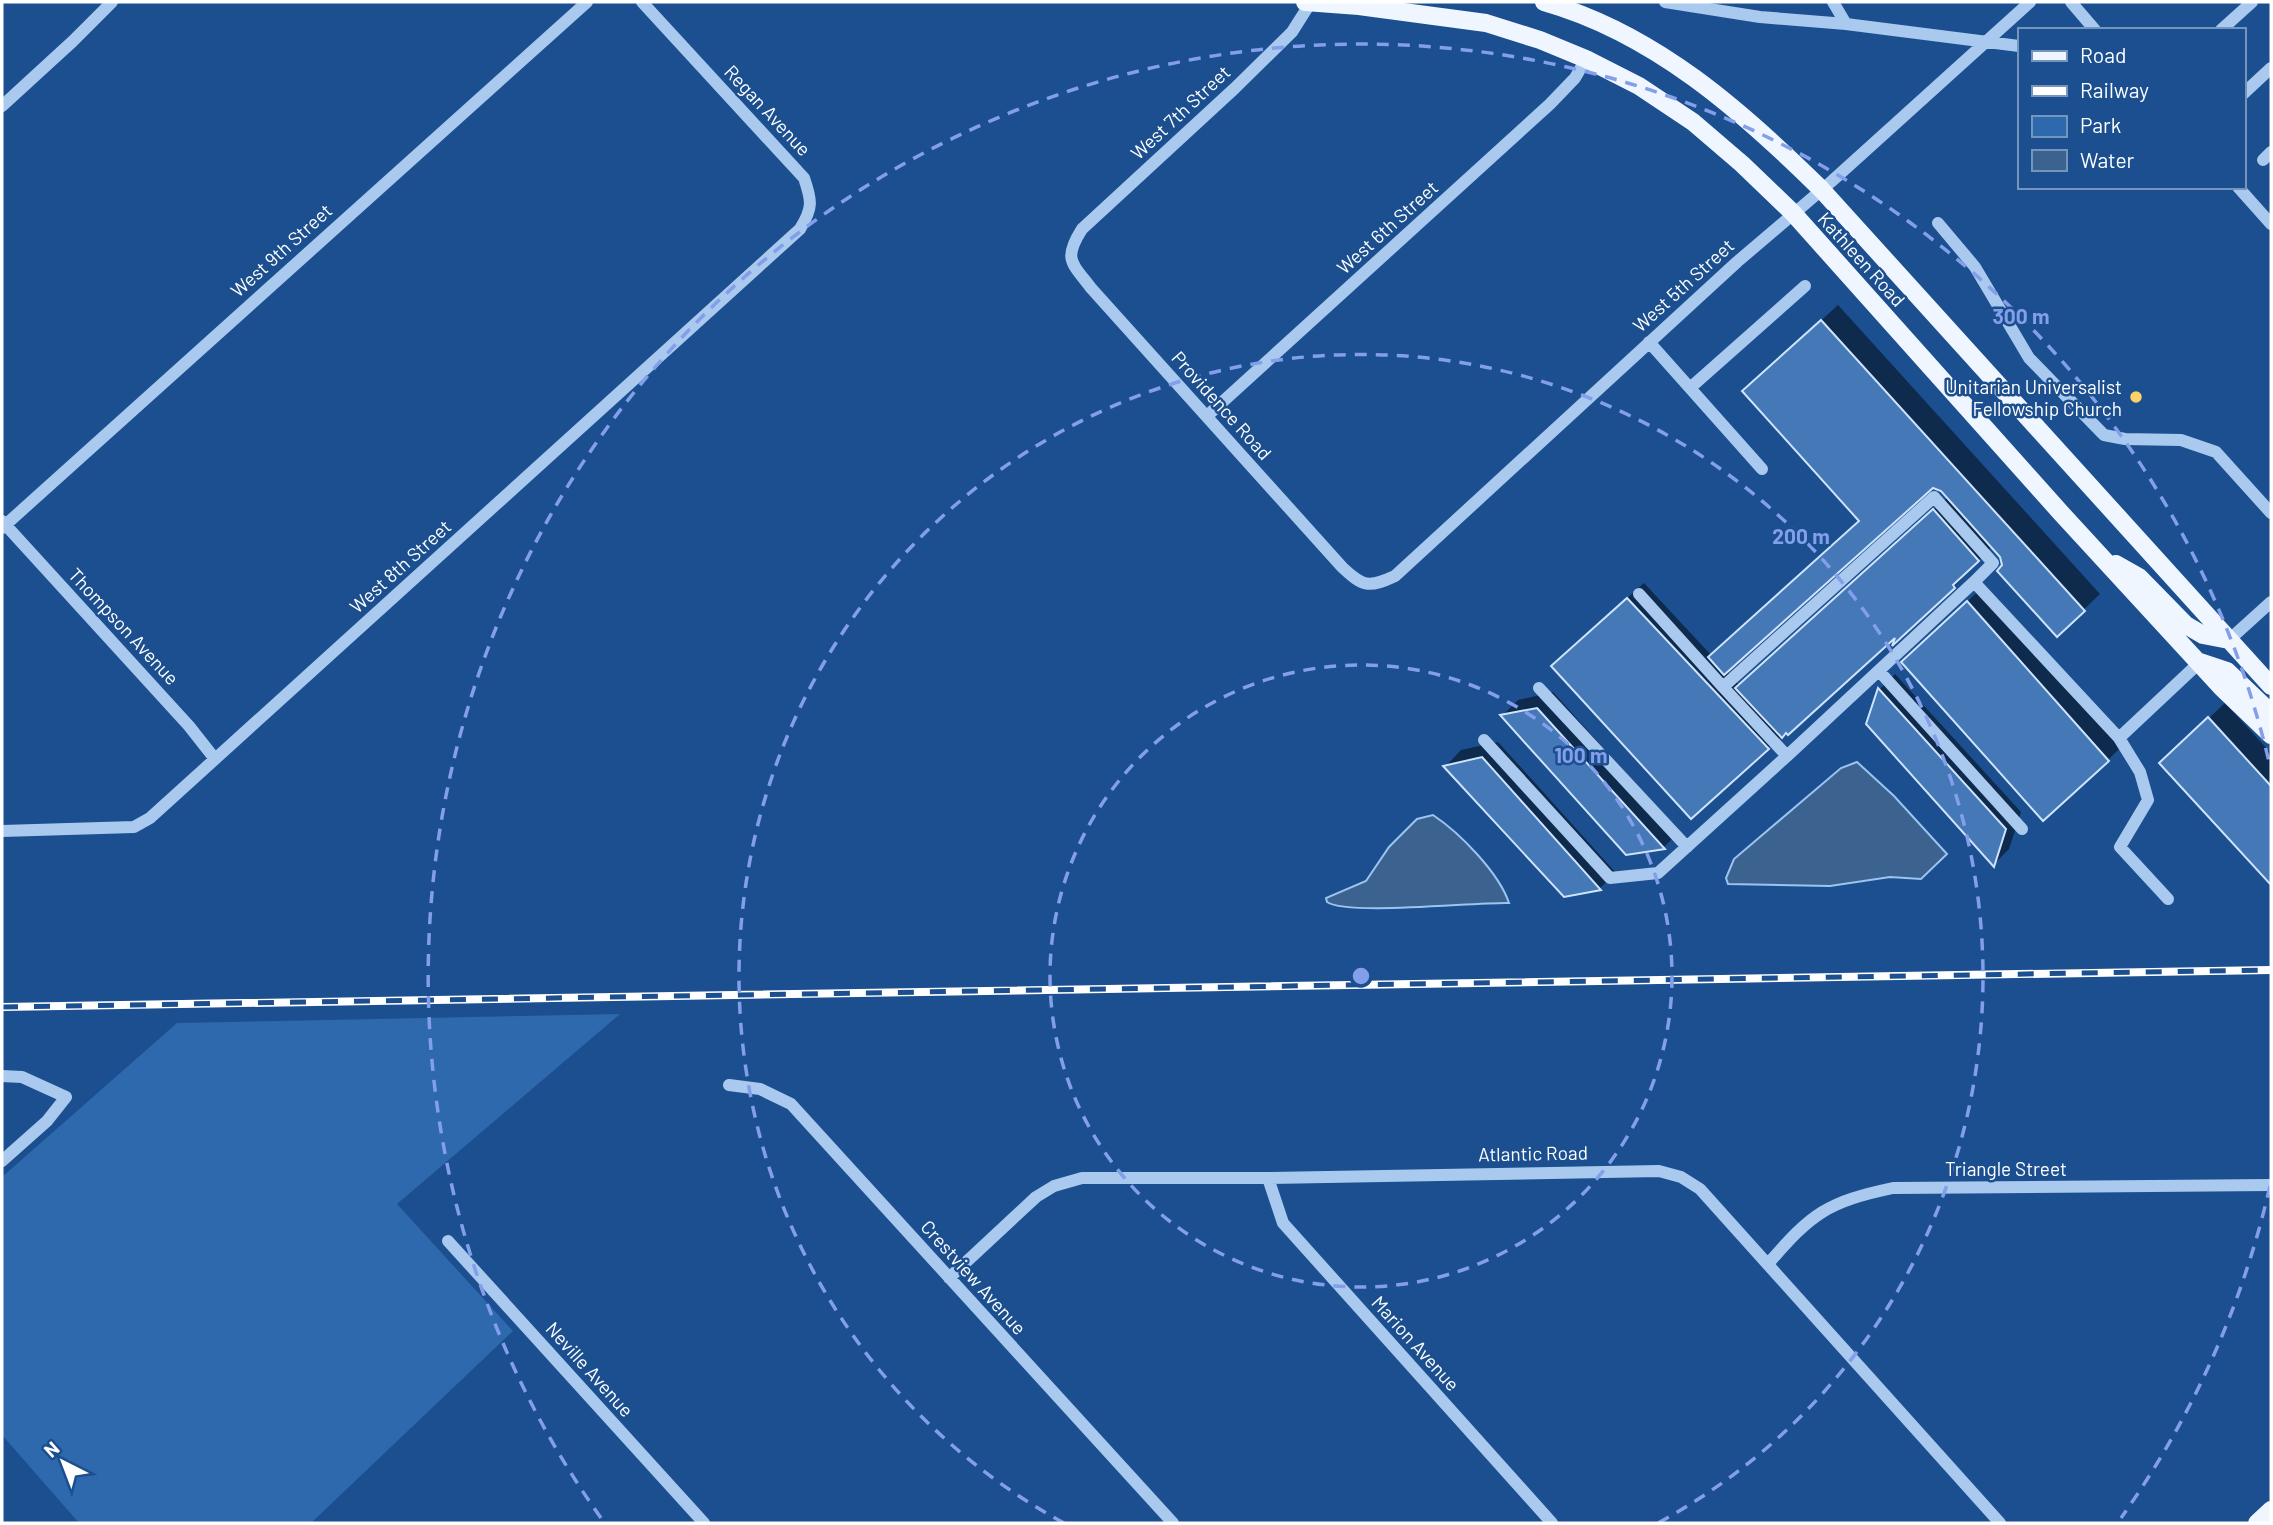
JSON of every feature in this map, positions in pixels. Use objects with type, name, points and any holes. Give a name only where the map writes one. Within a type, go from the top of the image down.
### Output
[{"type":"main road","name":"Kathleen Road","points":[[1305,2],[1486,23],[1540,40],[1586,59],[1639,86],[1693,122],[1742,164],[1793,214],[2100,556],[2271,735]]},
{"type":"main road","name":"Kathleen Road","points":[[1544,2],[1582,16],[1645,46],[1738,110],[1821,190],[2271,686]]},
{"type":"main road","points":[[2100,556],[2139,577],[2186,625],[2203,635],[2229,640]]},
{"type":"main road","points":[[2200,663],[2227,671],[2271,713]]},
{"type":"main road","points":[[2257,1523],[2271,1510]]},
{"type":"main road","points":[[2265,1523],[2271,1516]]},
{"type":"street","points":[[2,106],[111,2]]},
{"type":"street","name":"West 9th Street","points":[[3,525],[587,2]]},
{"type":"street","name":"Regan Avenue","points":[[642,2],[804,178],[810,196],[810,212],[800,229],[774,252]]},
{"type":"street","name":"West 7th Street","points":[[1070,247],[1082,229],[1292,32],[1311,2]]},
{"type":"street","points":[[1665,2],[1760,17],[1846,24],[2018,46]]},
{"type":"street","points":[[1833,2],[1846,24]]},
{"type":"street","name":"West 5th Street","points":[[1358,582],[1375,585],[1395,576],[1649,342],[2030,2]]},
{"type":"street","points":[[2071,2],[2093,28]]},
{"type":"street","points":[[2223,28],[2252,2]]},
{"type":"street","name":"West 6th Street","points":[[1206,416],[1550,104],[1575,78],[1586,59]]},
{"type":"street","points":[[2245,92],[2271,68]]},
{"type":"street","points":[[2240,189],[2271,223]]},
{"type":"street","points":[[1938,223],[1975,267],[2029,358],[2104,435],[2125,439],[2181,440],[2216,452],[2271,513]]},
{"type":"street","name":"Providence Road","points":[[1070,247],[1072,263],[1091,288],[1358,582]]},
{"type":"street","name":"West 8th Street","points":[[2,831],[134,827],[150,818],[774,252]]},
{"type":"street","points":[[1690,388],[1805,286]]},
{"type":"street","points":[[1649,342],[1762,469]]},
{"type":"street","points":[[1484,740],[1610,878],[1658,873],[1993,563],[1934,497],[1723,687]]},
{"type":"street","name":"Thompson Avenue","points":[[3,525],[189,726],[215,759]]},
{"type":"street","points":[[1974,582],[2119,738],[2140,772],[2148,800],[2120,848],[2168,899]]},
{"type":"street","points":[[1639,594],[1787,756]]},
{"type":"street","points":[[2229,640],[2271,602]]},
{"type":"street","points":[[2119,738],[2200,663]]},
{"type":"street","points":[[1879,670],[2022,829]]},
{"type":"street","points":[[1539,688],[1687,848]]},
{"type":"street","points":[[2,1076],[22,1077],[66,1097],[47,1121],[2,1161]]},
{"type":"street","name":"Crestview Avenue","points":[[729,1085],[761,1089],[792,1104],[1171,1523]]},
{"type":"street","name":"Atlantic Road","points":[[949,1278],[1036,1197],[1054,1186],[1082,1178],[1268,1178],[1658,1171],[1681,1177],[1700,1189],[2000,1523]]},
{"type":"street","name":"Marion Avenue","points":[[1268,1178],[1283,1223],[1552,1523]]},
{"type":"street","name":"Triangle Street","points":[[1768,1264],[1799,1228],[1824,1209],[1857,1196],[1893,1188],[2271,1185]]},
{"type":"street","name":"Neville Avenue","points":[[448,1241],[704,1523]]},
{"type":"green space","points":[[620,1014],[397,1204],[513,1331],[311,1523],[79,1523],[2,1435],[2,1177],[177,1023]]},
{"type":"water","points":[[1857,762],[1894,796],[1947,854],[1921,879],[1890,877],[1830,886],[1728,884],[1726,878],[1734,859],[1841,768]]},
{"type":"water","points":[[1433,815],[1477,854],[1497,879],[1509,903],[1359,908],[1327,902],[1326,898],[1366,881],[1389,847],[1417,819]]},
{"type":"building","points":[[1821,320],[2085,611],[2057,637],[1997,571],[2002,565],[2000,557],[1941,491],[1933,488],[1724,675],[1708,657],[1859,521],[1742,391]]},
{"type":"building","points":[[1933,509],[1979,561],[1953,585],[1955,588],[1892,646],[1895,638],[1782,738],[1735,688]]},
{"type":"building","points":[[1627,598],[1769,749],[1691,819],[1551,666]]},
{"type":"building","points":[[1967,601],[2109,761],[2043,821],[1901,662]]},
{"type":"building","points":[[1878,688],[2006,829],[1994,867],[1866,724]]},
{"type":"building","points":[[1537,708],[1665,849],[1626,855],[1500,715]]},
{"type":"building","points":[[2208,717],[2271,786],[2271,885],[2159,763]]},
{"type":"building","points":[[1482,757],[1601,890],[1564,897],[1443,766]]},
{"type":"railway","points":[[2,1007],[2271,970]]},
{"type":"place","name":"Unitarian Universalist Fellowship Church","points":[[2136,397]]}]
